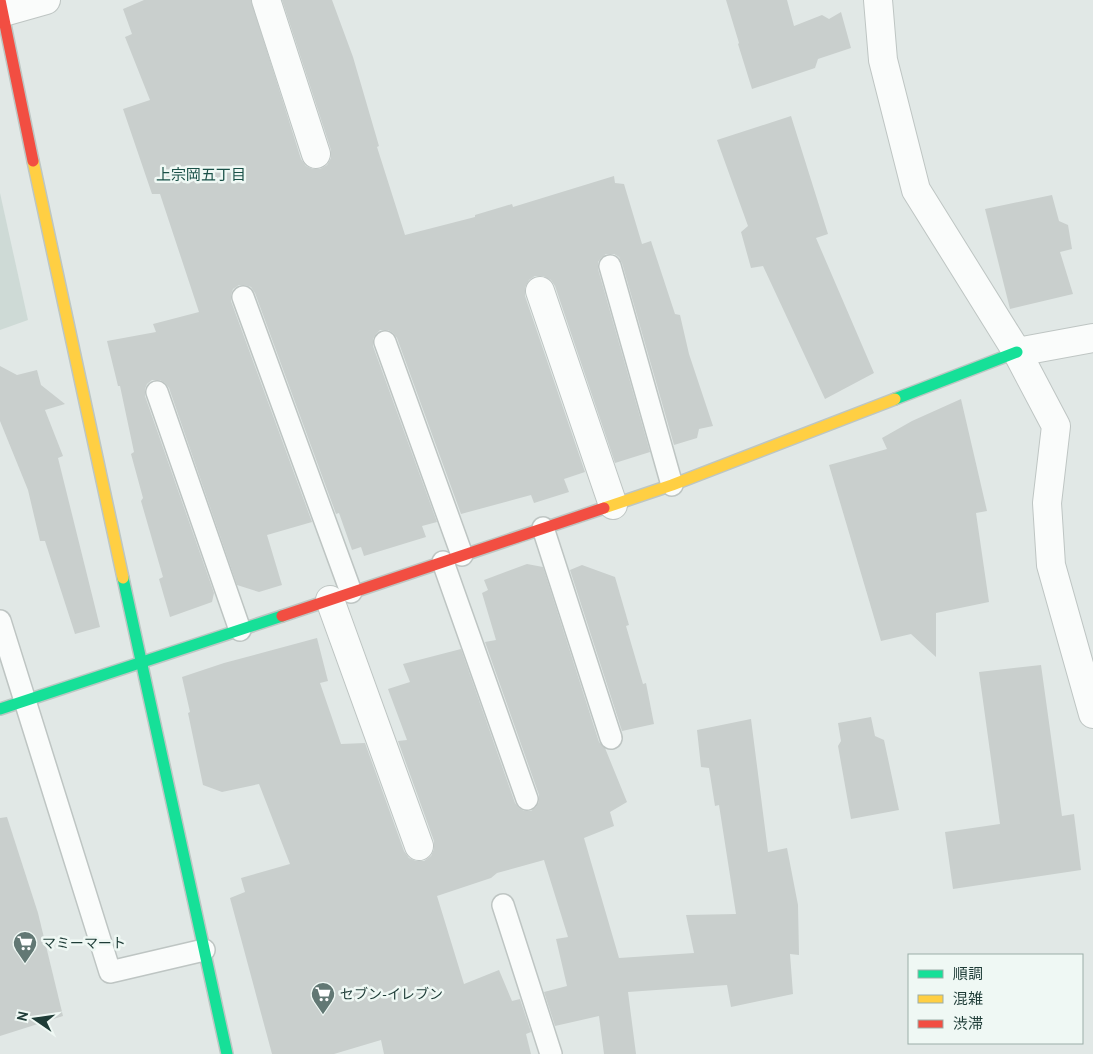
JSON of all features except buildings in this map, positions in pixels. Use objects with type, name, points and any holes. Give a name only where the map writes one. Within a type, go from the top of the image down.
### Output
[{"type":"street","points":[[46,0],[2,9],[70,338],[227,1054]]},
{"type":"street","points":[[266,0],[316,154]]},
{"type":"street","points":[[878,0],[883,60],[916,190],[1017,352],[1056,426],[1046,503],[1051,564],[1093,714]]},
{"type":"street","points":[[540,292],[613,505]]},
{"type":"street","points":[[0,709],[672,486],[1017,352],[1093,338]]},
{"type":"street","points":[[340,596],[419,846]]},
{"type":"lane","points":[[610,266],[672,486]]},
{"type":"lane","points":[[243,297],[340,596]]},
{"type":"lane","points":[[385,342],[527,799]]},
{"type":"lane","points":[[157,392],[240,630]]},
{"type":"lane","points":[[543,528],[611,738]]},
{"type":"lane","points":[[0,621],[110,972],[204,950]]},
{"type":"lane","points":[[503,905],[551,1054]]},
{"type":"shaded area","points":[[0,193],[28,320],[0,330]]},
{"type":"traffic: fast","points":[[895,399],[1017,352]]},
{"type":"traffic: fast","points":[[123,578],[227,1054]]},
{"type":"traffic: fast","points":[[0,709],[282,616]]},
{"type":"traffic: slow","points":[[33,161],[123,578]]},
{"type":"traffic: slow","points":[[604,508],[672,485],[895,399]]},
{"type":"traffic: jam","points":[[0,0],[33,161]]},
{"type":"traffic: jam","points":[[282,616],[604,508]]},
{"type":"place","name":"マミーマート","points":[[25,964]]},
{"type":"place","name":"セブン-イレブン","points":[[323,1015]]},
{"type":"district","name":"上宗岡五丁目","points":[[201,175]]}]
